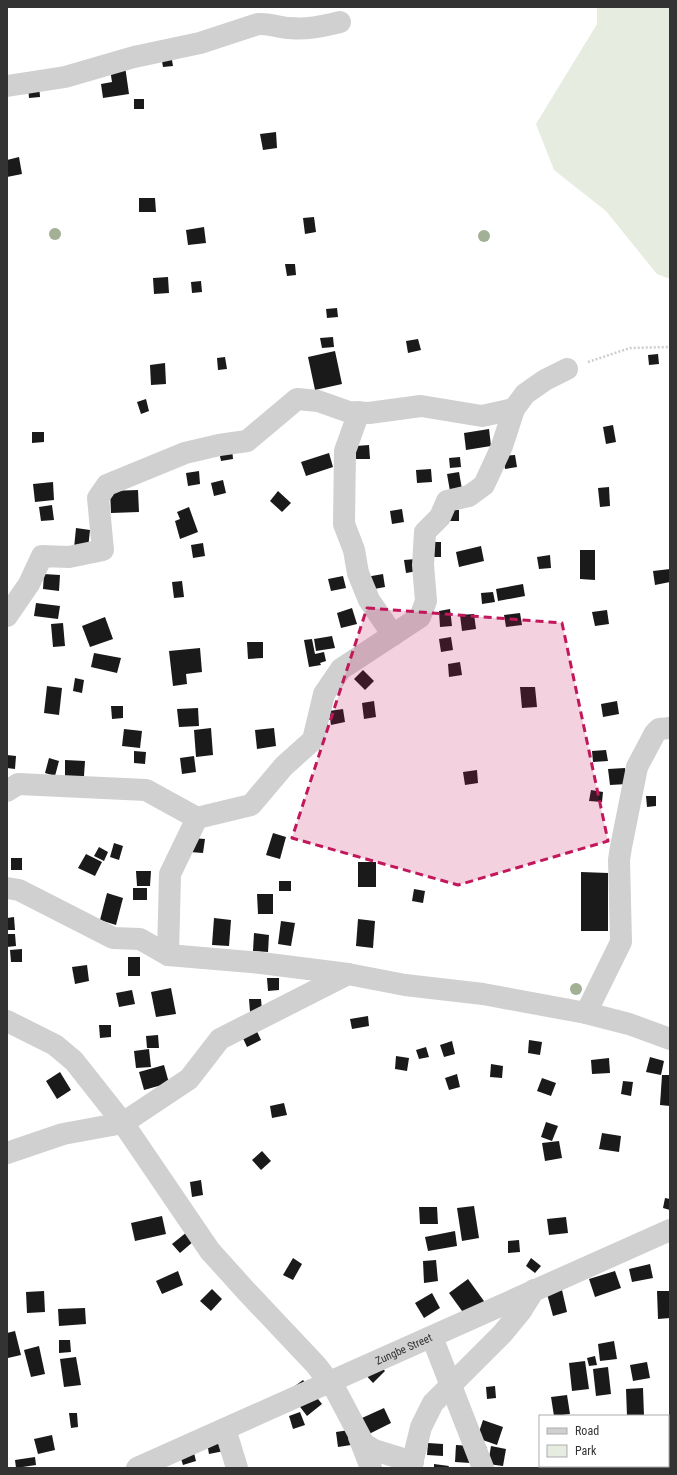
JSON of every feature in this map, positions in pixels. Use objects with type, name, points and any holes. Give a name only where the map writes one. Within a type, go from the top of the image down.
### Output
[{"type":"street","points":[[7,86],[65,77],[98,66],[200,42],[258,24],[268,23],[288,28],[320,28],[340,22]]},
{"type":"street","points":[[7,791],[18,784],[146,790],[197,818],[251,805],[284,766],[313,740],[324,694],[341,669],[420,617],[426,601],[423,565],[425,532],[440,517],[447,501],[469,496],[484,485],[502,446],[514,409],[525,394],[545,380],[567,369]]},
{"type":"street","points":[[7,616],[29,584],[42,556],[69,557],[103,550],[98,498],[107,485],[185,454],[219,445],[247,441],[297,399],[318,401],[349,412],[369,413],[421,406],[482,416],[514,409]]},
{"type":"street","points":[[359,412],[345,451],[344,524],[354,550],[358,573],[369,600],[393,635]]},
{"type":"street","points":[[586,1013],[621,942],[619,860],[637,767],[655,733],[660,729],[670,728]]},
{"type":"street","points":[[168,955],[170,874],[197,818]]},
{"type":"street","points":[[7,888],[19,890],[113,938],[140,939],[168,955],[261,963],[348,974],[405,985],[483,994],[586,1013],[667,1036]]},
{"type":"street","points":[[7,1153],[63,1134],[123,1123],[189,1079],[220,1039],[348,974]]},
{"type":"street","points":[[7,1021],[64,1051],[123,1123],[210,1251],[316,1365],[336,1391],[364,1444],[408,1466]]},
{"type":"street","points":[[408,1466],[421,1427],[433,1403],[502,1334],[521,1311],[541,1279],[581,1261],[621,1238],[660,1222],[670,1223]]},
{"type":"street","name":"Zungbe Street","points":[[138,1468],[670,1230]]},
{"type":"street","points":[[432,1337],[483,1468]]},
{"type":"street","points":[[336,1380],[408,1466]]},
{"type":"street","points":[[336,1380],[371,1468]]},
{"type":"street","points":[[225,1430],[237,1468]]},
{"type":"path","points":[[567,369],[630,348],[670,347]]},
{"type":"highlighted area","points":[[367,608],[562,623],[608,841],[458,885],[292,838]]},
{"type":"green space","points":[[597,7],[670,7],[670,279],[657,274],[606,211],[554,170],[536,124],[597,24]]},
{"type":"building","points":[[171,54],[173,66],[163,67],[161,55]]},
{"type":"building","points":[[125,66],[129,94],[103,98],[101,84],[112,82],[110,69]]},
{"type":"building","points":[[39,84],[40,97],[29,98],[28,86]]},
{"type":"building","points":[[134,99],[144,99],[144,109],[134,109]]},
{"type":"building","points":[[276,132],[277,148],[263,150],[260,134]]},
{"type":"building","points":[[19,157],[22,174],[7,177],[7,160]]},
{"type":"building","points":[[139,198],[155,198],[156,212],[139,212]]},
{"type":"building","points":[[314,217],[316,232],[305,234],[303,218]]},
{"type":"building","points":[[204,227],[206,243],[188,245],[186,230]]},
{"type":"building","points":[[285,264],[295,264],[296,275],[287,276]]},
{"type":"building","points":[[168,277],[169,293],[154,294],[153,278]]},
{"type":"building","points":[[201,281],[202,292],[192,293],[191,282]]},
{"type":"building","points":[[337,308],[338,317],[327,318],[326,309]]},
{"type":"building","points":[[333,337],[334,347],[322,348],[320,338]]},
{"type":"building","points":[[418,339],[421,350],[408,353],[406,341]]},
{"type":"building","points":[[335,351],[342,384],[315,390],[308,357]]},
{"type":"building","points":[[658,354],[659,364],[649,365],[648,355]]},
{"type":"building","points":[[225,357],[227,369],[218,370],[217,358]]},
{"type":"building","points":[[165,363],[166,384],[151,385],[150,365]]},
{"type":"building","points":[[146,399],[149,411],[141,414],[137,402]]},
{"type":"building","points":[[613,425],[616,442],[606,444],[603,427]]},
{"type":"building","points":[[489,429],[491,446],[466,450],[464,433]]},
{"type":"building","points":[[32,432],[44,432],[44,442],[32,443]]},
{"type":"building","points":[[369,445],[370,459],[356,459],[356,446]]},
{"type":"building","points":[[232,448],[233,459],[221,461],[219,451]]},
{"type":"building","points":[[329,453],[333,467],[306,476],[301,462]]},
{"type":"building","points":[[515,455],[517,467],[505,469],[503,456]]},
{"type":"building","points":[[460,457],[461,467],[450,468],[449,458]]},
{"type":"building","points":[[431,469],[432,482],[417,483],[416,470]]},
{"type":"building","points":[[199,471],[200,484],[188,486],[186,473]]},
{"type":"building","points":[[459,472],[463,495],[451,497],[447,474]]},
{"type":"building","points":[[223,480],[226,493],[214,496],[211,483]]},
{"type":"building","points":[[53,482],[54,500],[35,502],[33,484]]},
{"type":"building","points":[[609,487],[610,506],[600,507],[598,488]]},
{"type":"building","points":[[138,490],[139,512],[111,513],[110,491]]},
{"type":"building","points":[[278,491],[291,503],[282,512],[270,501]]},
{"type":"building","points":[[52,505],[54,520],[41,521],[39,507]]},
{"type":"building","points":[[189,507],[198,532],[180,539],[175,521],[180,519],[177,512]]},
{"type":"building","points":[[402,509],[404,522],[392,524],[390,511]]},
{"type":"building","points":[[447,510],[459,510],[459,521],[446,521]]},
{"type":"building","points":[[76,528],[90,530],[88,549],[74,548]]},
{"type":"building","points":[[428,542],[441,542],[441,557],[428,557]]},
{"type":"building","points":[[203,543],[205,556],[193,558],[191,545]]},
{"type":"building","points":[[481,546],[484,561],[459,567],[456,552]]},
{"type":"building","points":[[580,550],[595,550],[595,580],[580,579]]},
{"type":"building","points":[[550,555],[551,568],[539,569],[537,557]]},
{"type":"building","points":[[416,559],[418,571],[406,573],[404,560]]},
{"type":"building","points":[[670,569],[670,582],[655,585],[653,571]]},
{"type":"building","points":[[44,574],[60,575],[59,591],[43,589]]},
{"type":"building","points":[[383,574],[385,587],[369,590],[366,577]]},
{"type":"building","points":[[343,576],[346,588],[331,591],[328,579]]},
{"type":"building","points":[[182,581],[184,597],[174,598],[172,582]]},
{"type":"building","points":[[523,584],[525,596],[498,601],[496,589]]},
{"type":"building","points":[[493,592],[495,602],[482,604],[481,593]]},
{"type":"building","points":[[36,603],[60,606],[58,619],[34,616]]},
{"type":"building","points":[[352,608],[357,624],[341,628],[337,613]]},
{"type":"building","points":[[450,609],[452,626],[440,627],[439,611]]},
{"type":"building","points":[[607,610],[609,624],[595,626],[592,612]]},
{"type":"building","points":[[520,613],[522,625],[506,627],[504,615]]},
{"type":"building","points":[[474,614],[476,629],[462,631],[460,615]]},
{"type":"building","points":[[105,617],[113,639],[90,647],[82,626]]},
{"type":"building","points":[[63,623],[65,646],[53,647],[51,624]]},
{"type":"building","points":[[332,636],[335,648],[316,651],[314,639]]},
{"type":"building","points":[[451,637],[453,650],[441,652],[439,639]]},
{"type":"building","points":[[312,639],[315,654],[324,652],[326,661],[320,663],[321,665],[309,667],[304,640]]},
{"type":"building","points":[[247,642],[263,642],[263,658],[248,659]]},
{"type":"building","points":[[200,648],[202,672],[186,674],[187,684],[173,686],[169,651]]},
{"type":"building","points":[[94,653],[121,658],[117,673],[91,667]]},
{"type":"building","points":[[460,662],[462,675],[449,677],[448,664]]},
{"type":"building","points":[[363,670],[374,681],[365,690],[354,679]]},
{"type":"building","points":[[75,678],[84,680],[82,693],[73,691]]},
{"type":"building","points":[[47,686],[62,688],[59,715],[44,713]]},
{"type":"building","points":[[520,687],[535,687],[537,707],[522,708]]},
{"type":"building","points":[[374,701],[376,717],[364,719],[362,703]]},
{"type":"building","points":[[617,701],[619,714],[603,717],[601,704]]},
{"type":"building","points":[[111,706],[123,706],[123,718],[112,719]]},
{"type":"building","points":[[198,708],[199,726],[179,727],[177,709]]},
{"type":"building","points":[[343,709],[345,722],[331,725],[329,711]]},
{"type":"building","points":[[211,728],[213,755],[196,757],[194,730]]},
{"type":"building","points":[[274,728],[276,746],[257,749],[255,730]]},
{"type":"building","points":[[124,729],[142,731],[140,748],[122,746]]},
{"type":"building","points":[[606,750],[608,761],[593,762],[592,751]]},
{"type":"building","points":[[134,751],[146,752],[145,764],[134,763]]},
{"type":"building","points":[[7,755],[16,756],[15,769],[7,768]]},
{"type":"building","points":[[194,756],[196,772],[182,774],[180,758]]},
{"type":"building","points":[[49,758],[59,761],[55,776],[45,773]]},
{"type":"building","points":[[65,760],[85,761],[84,776],[65,776]]},
{"type":"building","points":[[625,768],[627,784],[610,785],[608,769]]},
{"type":"building","points":[[477,770],[478,783],[465,785],[463,772]]},
{"type":"building","points":[[591,790],[603,792],[602,802],[589,801]]},
{"type":"building","points":[[646,796],[656,796],[656,806],[647,807]]},
{"type":"building","points":[[273,833],[286,837],[280,859],[266,855]]},
{"type":"building","points":[[192,838],[205,839],[203,853],[190,852]]},
{"type":"building","points":[[114,843],[123,846],[119,860],[110,857]]},
{"type":"building","points":[[99,847],[108,852],[104,861],[94,856]]},
{"type":"building","points":[[86,854],[102,862],[95,876],[78,868]]},
{"type":"building","points":[[11,858],[22,858],[22,870],[11,870]]},
{"type":"building","points":[[358,862],[376,862],[376,887],[358,887]]},
{"type":"building","points":[[136,871],[151,871],[150,886],[137,886]]},
{"type":"building","points":[[581,872],[608,873],[608,931],[581,931]]},
{"type":"building","points":[[279,881],[291,881],[291,891],[279,891]]},
{"type":"building","points":[[133,888],[147,888],[147,900],[133,900]]},
{"type":"building","points":[[414,889],[425,891],[423,903],[412,901]]},
{"type":"building","points":[[107,893],[123,898],[116,925],[100,920]]},
{"type":"building","points":[[257,894],[273,894],[273,914],[258,914]]},
{"type":"building","points":[[14,917],[15,930],[7,930],[7,918]]},
{"type":"building","points":[[214,918],[231,920],[229,946],[212,945]]},
{"type":"building","points":[[358,919],[375,921],[373,948],[356,946]]},
{"type":"building","points":[[281,921],[295,923],[291,946],[278,944]]},
{"type":"building","points":[[254,933],[269,935],[268,952],[253,951]]},
{"type":"building","points":[[7,934],[15,934],[16,946],[7,947]]},
{"type":"building","points":[[22,949],[22,962],[11,962],[10,950]]},
{"type":"building","points":[[128,957],[140,957],[140,976],[128,976]]},
{"type":"building","points":[[87,965],[89,981],[75,984],[72,967]]},
{"type":"building","points":[[267,978],[279,978],[279,990],[268,991]]},
{"type":"building","points":[[171,988],[176,1014],[156,1017],[151,992]]},
{"type":"building","points":[[132,990],[135,1004],[119,1007],[116,993]]},
{"type":"building","points":[[249,999],[261,999],[262,1011],[250,1012]]},
{"type":"building","points":[[368,1016],[369,1026],[352,1029],[350,1019]]},
{"type":"building","points":[[99,1025],[111,1025],[111,1037],[100,1038]]},
{"type":"building","points":[[255,1027],[261,1040],[247,1047],[241,1034]]},
{"type":"building","points":[[158,1035],[159,1048],[147,1048],[146,1036]]},
{"type":"building","points":[[529,1040],[542,1042],[540,1055],[528,1053]]},
{"type":"building","points":[[452,1041],[455,1054],[444,1057],[440,1045]]},
{"type":"building","points":[[426,1047],[429,1057],[419,1059],[416,1050]]},
{"type":"building","points":[[149,1049],[151,1067],[136,1068],[134,1051]]},
{"type":"building","points":[[396,1056],[409,1058],[407,1071],[395,1069]]},
{"type":"building","points":[[650,1057],[664,1061],[661,1075],[646,1072]]},
{"type":"building","points":[[609,1058],[610,1073],[592,1074],[591,1060]]},
{"type":"building","points":[[491,1064],[503,1066],[502,1078],[490,1077]]},
{"type":"building","points":[[164,1065],[169,1083],[144,1090],[139,1072]]},
{"type":"building","points":[[60,1072],[71,1090],[57,1099],[46,1081]]},
{"type":"building","points":[[457,1074],[460,1087],[449,1090],[445,1078]]},
{"type":"building","points":[[662,1075],[670,1075],[670,1106],[660,1105]]},
{"type":"building","points":[[542,1078],[556,1083],[551,1096],[537,1091]]},
{"type":"building","points":[[623,1081],[633,1082],[631,1096],[621,1094]]},
{"type":"building","points":[[284,1103],[287,1115],[272,1118],[270,1106]]},
{"type":"building","points":[[546,1122],[558,1126],[552,1141],[541,1137]]},
{"type":"building","points":[[602,1133],[621,1136],[619,1152],[599,1149]]},
{"type":"building","points":[[559,1141],[562,1158],[545,1161],[542,1143]]},
{"type":"building","points":[[262,1151],[271,1161],[261,1170],[252,1160]]},
{"type":"building","points":[[201,1180],[203,1195],[192,1197],[190,1182]]},
{"type":"building","points":[[665,1198],[670,1199],[670,1210],[663,1208]]},
{"type":"building","points":[[474,1206],[479,1238],[462,1241],[457,1208]]},
{"type":"building","points":[[419,1207],[437,1207],[438,1224],[420,1224]]},
{"type":"building","points":[[162,1216],[166,1234],[135,1241],[131,1223]]},
{"type":"building","points":[[566,1217],[568,1233],[549,1235],[547,1219]]},
{"type":"building","points":[[455,1231],[457,1246],[428,1251],[425,1237]]},
{"type":"building","points":[[187,1232],[194,1241],[180,1253],[172,1244]]},
{"type":"building","points":[[519,1240],[520,1252],[508,1253],[508,1241]]},
{"type":"building","points":[[293,1258],[302,1264],[293,1280],[283,1275]]},
{"type":"building","points":[[531,1258],[541,1266],[535,1273],[526,1266]]},
{"type":"building","points":[[436,1260],[438,1281],[424,1283],[423,1261]]},
{"type":"building","points":[[650,1264],[653,1278],[632,1282],[629,1269]]},
{"type":"building","points":[[178,1271],[183,1285],[162,1294],[156,1281]]},
{"type":"building","points":[[615,1271],[621,1288],[595,1297],[589,1279]]},
{"type":"building","points":[[468,1279],[489,1308],[470,1322],[449,1293]]},
{"type":"building","points":[[212,1289],[222,1299],[211,1311],[200,1301]]},
{"type":"building","points":[[562,1290],[567,1312],[553,1316],[547,1294]]},
{"type":"building","points":[[44,1291],[45,1312],[27,1313],[26,1292]]},
{"type":"building","points":[[657,1291],[670,1291],[670,1318],[658,1319]]},
{"type":"building","points":[[432,1293],[440,1308],[424,1318],[415,1303]]},
{"type":"building","points":[[85,1308],[86,1324],[59,1326],[58,1309]]},
{"type":"building","points":[[15,1331],[21,1355],[8,1358],[7,1333]]},
{"type":"building","points":[[59,1340],[70,1340],[71,1352],[59,1353]]},
{"type":"building","points":[[614,1341],[617,1359],[600,1361],[598,1344]]},
{"type":"building","points":[[39,1346],[45,1374],[31,1377],[24,1350]]},
{"type":"building","points":[[595,1356],[597,1365],[589,1366],[587,1358]]},
{"type":"building","points":[[76,1357],[81,1385],[64,1387],[60,1359]]},
{"type":"building","points":[[375,1360],[385,1371],[373,1383],[363,1372]]},
{"type":"building","points":[[585,1361],[589,1389],[572,1391],[569,1363]]},
{"type":"building","points":[[647,1362],[650,1378],[633,1381],[630,1365]]},
{"type":"building","points":[[608,1367],[611,1394],[596,1396],[593,1369]]},
{"type":"building","points":[[303,1380],[322,1404],[307,1416],[288,1391]]},
{"type":"building","points":[[495,1386],[496,1398],[487,1399],[486,1387]]},
{"type":"building","points":[[643,1388],[644,1415],[627,1415],[626,1389]]},
{"type":"building","points":[[567,1395],[570,1414],[554,1415],[551,1397]]},
{"type":"building","points":[[384,1408],[391,1423],[369,1434],[362,1418]]},
{"type":"building","points":[[300,1412],[305,1425],[293,1429],[289,1416]]},
{"type":"building","points":[[69,1413],[77,1413],[78,1427],[71,1428]]},
{"type":"building","points":[[483,1420],[503,1427],[497,1445],[477,1438]]},
{"type":"building","points":[[204,1426],[224,1451],[209,1454]]},
{"type":"building","points":[[349,1430],[351,1445],[338,1447],[336,1432]]},
{"type":"building","points":[[52,1435],[55,1450],[38,1454],[34,1439]]},
{"type":"building","points":[[428,1443],[443,1444],[443,1456],[427,1455]]},
{"type":"building","points":[[192,1445],[196,1461],[183,1465],[178,1449]]},
{"type":"building","points":[[456,1445],[487,1447],[486,1464],[455,1462]]},
{"type":"building","points":[[491,1446],[506,1449],[503,1466],[488,1464]]},
{"type":"building","points":[[35,1457],[36,1465],[16,1468],[15,1460]]},
{"type":"building","points":[[434,1464],[449,1466],[448,1468],[434,1468]]},
{"type":"building","points":[[562,1467],[582,1467],[582,1468]]}]
